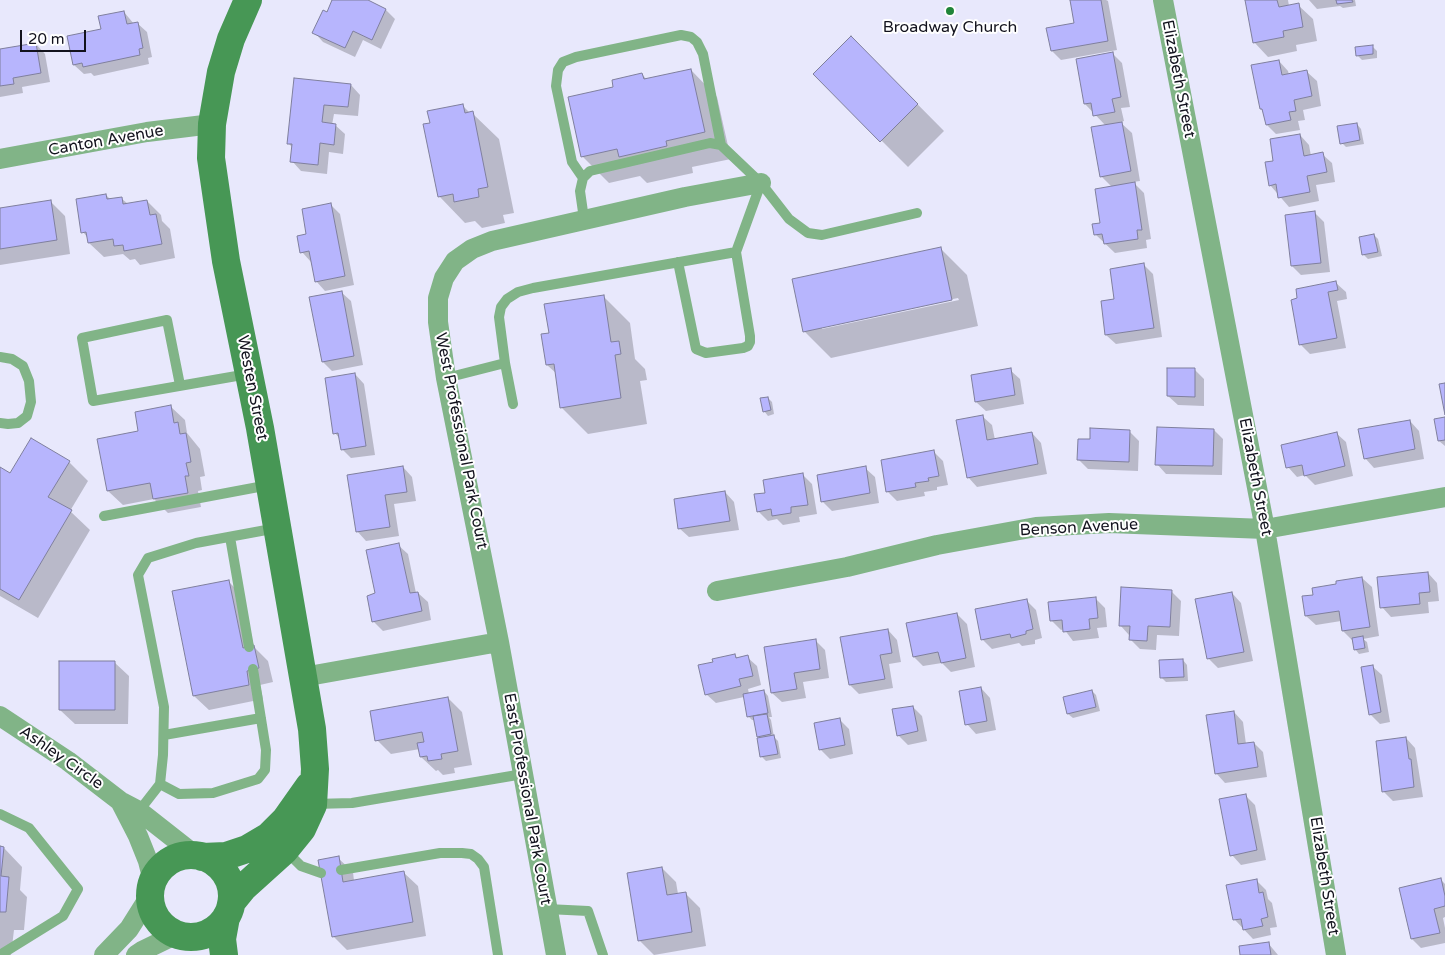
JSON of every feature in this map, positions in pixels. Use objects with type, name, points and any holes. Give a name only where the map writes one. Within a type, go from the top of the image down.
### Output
[{"type":"street","name":"Westen Street","points":[[229,910],[244,888],[285,850],[302,829],[313,793],[315,756],[278,528],[226,261],[211,158],[212,124],[223,64],[231,39],[248,0]]},
{"type":"street","name":"Elizabeth Street","points":[[1163,0],[1265,529],[1336,955]]},
{"type":"street","name":"Canton Avenue","points":[[0,160],[147,132],[212,124]]},
{"type":"street","name":"West Professional Park Court","points":[[500,642],[446,378],[438,322],[438,298],[444,278],[452,265],[463,254],[492,241],[684,197],[761,183]]},
{"type":"street","name":"Benson Avenue","points":[[717,591],[847,567],[937,545],[1036,527],[1109,523],[1265,529],[1445,497]]},
{"type":"street","points":[[303,677],[500,642]]},
{"type":"street","name":"East Professional Park Court","points":[[500,642],[556,955]]},
{"type":"street","name":"Ashley Circle","points":[[0,716],[60,755],[120,801],[139,811],[199,856]]},
{"type":"street","points":[[104,955],[129,929],[160,870],[170,862],[182,856],[226,856],[248,849],[269,836],[313,793]]},
{"type":"street","name":"Ashley Circle","points":[[120,801],[138,836],[148,861],[152,888]]},
{"type":"street","points":[[199,856],[213,862],[229,879],[232,891],[222,939],[224,955]]},
{"type":"street","points":[[152,888],[152,907],[157,919],[184,942]]},
{"type":"street","points":[[136,955],[142,950],[184,942],[192,937],[207,933],[220,925],[229,910]]},
{"type":"lane","points":[[583,178],[572,162],[556,86],[558,70],[563,62],[576,57],[681,35],[691,37],[697,42],[703,54],[721,145]]},
{"type":"lane","points":[[584,220],[580,191],[583,178],[590,171],[710,143],[721,145],[761,183],[789,219],[808,234],[822,235],[918,213]]},
{"type":"lane","points":[[678,262],[696,349],[706,354],[748,346],[750,336],[736,252],[761,183]]},
{"type":"lane","points":[[513,404],[499,317],[501,307],[507,299],[518,292],[532,288],[736,252]]},
{"type":"lane","points":[[180,385],[167,320],[82,338],[93,401],[249,374]]},
{"type":"lane","points":[[0,357],[12,359],[23,366],[29,381],[31,402],[27,416],[18,422],[0,423]]},
{"type":"lane","points":[[446,378],[505,363]]},
{"type":"lane","points":[[104,516],[270,484]]},
{"type":"lane","points":[[139,811],[160,784],[164,736],[164,707],[138,575],[148,558],[196,543],[278,528]]},
{"type":"lane","points":[[230,537],[249,647]]},
{"type":"lane","points":[[160,784],[179,794],[213,793],[258,779],[265,770],[266,750],[253,669]]},
{"type":"lane","points":[[164,736],[261,718]]},
{"type":"lane","points":[[313,793],[352,803],[523,774]]},
{"type":"lane","points":[[0,814],[30,828],[78,889],[63,916],[0,955]]},
{"type":"lane","points":[[285,850],[301,866],[320,873]]},
{"type":"lane","points":[[341,870],[440,853],[462,852],[471,854],[484,867],[498,955]]},
{"type":"lane","points":[[547,909],[588,911],[603,955]]},
{"type":"building","points":[[332,0],[368,0],[386,9],[372,40],[353,31],[345,48],[312,33],[323,10],[327,12]]},
{"type":"building","points":[[1070,0],[1101,0],[1108,41],[1051,51],[1046,28],[1074,23]]},
{"type":"building","points":[[1245,0],[1277,0],[1279,7],[1299,3],[1303,27],[1283,31],[1284,37],[1253,43]]},
{"type":"building","points":[[1336,0],[1352,0],[1353,2],[1337,4]]},
{"type":"building","points":[[124,11],[127,24],[138,22],[143,48],[139,49],[140,55],[83,67],[82,63],[73,65],[67,36],[101,29],[98,16]]},
{"type":"building","points":[[851,36],[918,104],[880,142],[813,74]]},
{"type":"building","points":[[36,43],[41,73],[13,78],[14,84],[0,86],[0,49]]},
{"type":"building","points":[[1373,45],[1373,54],[1356,56],[1355,47]]},
{"type":"building","points":[[1113,52],[1121,97],[1112,99],[1115,112],[1093,116],[1091,103],[1084,104],[1076,59]]},
{"type":"building","points":[[1279,60],[1282,75],[1307,70],[1312,96],[1294,100],[1296,111],[1289,112],[1291,120],[1266,125],[1262,109],[1260,109],[1251,65]]},
{"type":"building","points":[[691,69],[705,132],[666,141],[667,146],[619,157],[617,149],[581,157],[568,97],[613,87],[612,80],[642,73],[644,79]]},
{"type":"building","points":[[294,78],[351,84],[348,107],[324,105],[322,122],[336,124],[334,145],[320,143],[318,165],[290,162],[292,144],[287,144]]},
{"type":"building","points":[[463,104],[465,113],[473,111],[488,187],[478,189],[479,197],[454,202],[453,194],[438,197],[423,124],[430,123],[427,111]]},
{"type":"building","points":[[1122,122],[1131,171],[1100,177],[1091,127]]},
{"type":"building","points":[[1357,123],[1360,140],[1340,144],[1337,126]]},
{"type":"building","points":[[1300,134],[1304,156],[1323,152],[1327,172],[1307,176],[1310,192],[1278,198],[1276,184],[1269,186],[1265,162],[1273,161],[1270,139]]},
{"type":"building","points":[[1135,182],[1142,230],[1137,230],[1138,239],[1104,244],[1102,234],[1094,235],[1092,224],[1100,223],[1095,189]]},
{"type":"building","points":[[106,194],[107,199],[122,197],[123,204],[147,200],[150,215],[156,214],[162,244],[124,251],[123,245],[114,246],[113,239],[88,243],[86,232],[81,233],[76,199]]},
{"type":"building","points":[[51,200],[57,240],[0,249],[0,208]]},
{"type":"building","points":[[331,203],[345,276],[315,282],[309,251],[300,253],[297,236],[306,234],[302,209]]},
{"type":"building","points":[[1315,211],[1321,263],[1291,266],[1285,215]]},
{"type":"building","points":[[1374,234],[1378,252],[1362,255],[1359,237]]},
{"type":"building","points":[[941,247],[952,300],[803,332],[792,279]]},
{"type":"building","points":[[1144,263],[1154,328],[1105,335],[1101,301],[1114,299],[1110,269]]},
{"type":"building","points":[[1336,281],[1338,290],[1328,292],[1337,338],[1299,345],[1291,300],[1297,298],[1296,289]]},
{"type":"building","points":[[342,291],[354,356],[322,362],[309,297]]},
{"type":"building","points":[[604,295],[611,342],[619,341],[621,354],[615,355],[621,398],[560,408],[554,364],[546,365],[541,334],[549,333],[544,304]]},
{"type":"building","points":[[1011,368],[1015,395],[975,402],[971,375]]},
{"type":"building","points":[[1167,368],[1195,368],[1195,397],[1167,396]]},
{"type":"building","points":[[355,373],[366,446],[341,450],[338,433],[333,434],[325,378]]},
{"type":"building","points":[[1445,383],[1445,415],[1439,384]]},
{"type":"building","points":[[768,397],[771,410],[763,412],[760,398]]},
{"type":"building","points":[[171,405],[174,423],[178,422],[180,434],[186,433],[191,462],[186,463],[189,476],[185,476],[188,493],[153,499],[150,483],[107,491],[97,439],[138,431],[135,412]]},
{"type":"building","points":[[983,415],[987,440],[1032,432],[1038,464],[967,478],[956,420]]},
{"type":"building","points":[[1445,417],[1445,440],[1438,441],[1434,419]]},
{"type":"building","points":[[1410,420],[1415,449],[1364,459],[1358,429]]},
{"type":"building","points":[[1157,427],[1214,429],[1213,466],[1155,465]]},
{"type":"building","points":[[1090,428],[1130,430],[1129,462],[1077,460],[1078,439],[1090,439]]},
{"type":"building","points":[[1337,432],[1345,466],[1304,476],[1302,465],[1286,468],[1281,445]]},
{"type":"building","points":[[31,438],[70,461],[48,497],[72,510],[19,600],[0,589],[0,467],[10,473]]},
{"type":"building","points":[[934,450],[939,476],[928,478],[929,481],[915,483],[916,487],[886,492],[881,460]]},
{"type":"building","points":[[403,466],[407,492],[385,495],[390,527],[356,532],[347,475]]},
{"type":"building","points":[[866,466],[870,493],[821,502],[817,475]]},
{"type":"building","points":[[803,473],[808,505],[791,507],[791,513],[772,516],[771,509],[757,512],[754,494],[765,493],[763,480]]},
{"type":"building","points":[[725,491],[730,521],[678,529],[674,499]]},
{"type":"building","points":[[399,543],[410,593],[418,592],[422,611],[372,622],[367,596],[375,593],[366,550]]},
{"type":"building","points":[[1428,572],[1430,592],[1419,593],[1420,604],[1380,608],[1377,577]]},
{"type":"building","points":[[1362,577],[1370,627],[1342,631],[1339,611],[1305,616],[1302,596],[1313,595],[1312,588],[1336,584],[1336,581]]},
{"type":"building","points":[[229,580],[243,648],[254,645],[259,668],[247,671],[249,685],[193,696],[172,591]]},
{"type":"building","points":[[1121,587],[1172,590],[1170,627],[1148,626],[1147,641],[1129,640],[1130,626],[1119,626]]},
{"type":"building","points":[[1232,592],[1244,652],[1207,659],[1195,599]]},
{"type":"building","points":[[1096,597],[1098,618],[1089,619],[1090,629],[1063,632],[1062,620],[1050,621],[1048,602]]},
{"type":"building","points":[[1027,599],[1033,629],[1026,631],[1026,634],[1011,638],[1010,634],[981,640],[975,609]]},
{"type":"building","points":[[957,613],[966,658],[941,663],[938,652],[913,657],[906,623]]},
{"type":"building","points":[[888,629],[892,653],[880,655],[885,679],[849,685],[840,637]]},
{"type":"building","points":[[1363,636],[1365,648],[1354,650],[1352,638]]},
{"type":"building","points":[[816,639],[820,669],[794,673],[797,689],[771,693],[764,647]]},
{"type":"building","points":[[735,654],[736,658],[748,655],[753,676],[739,679],[741,686],[705,695],[698,665],[713,662],[712,659]]},
{"type":"building","points":[[1183,659],[1184,677],[1160,678],[1159,660]]},
{"type":"building","points":[[59,661],[115,661],[115,710],[59,710]]},
{"type":"building","points":[[1373,665],[1381,712],[1369,715],[1361,667]]},
{"type":"building","points":[[981,687],[987,721],[965,725],[959,691]]},
{"type":"building","points":[[764,690],[768,713],[747,717],[743,694]]},
{"type":"building","points":[[1092,690],[1096,707],[1067,714],[1063,697]]},
{"type":"building","points":[[448,697],[458,751],[441,754],[442,759],[428,761],[427,756],[420,757],[417,743],[424,742],[422,732],[375,741],[370,711]]},
{"type":"building","points":[[913,706],[918,731],[897,736],[892,709]]},
{"type":"building","points":[[1234,711],[1238,744],[1254,742],[1258,767],[1215,774],[1206,715]]},
{"type":"building","points":[[767,714],[771,734],[757,737],[753,716]]},
{"type":"building","points":[[840,718],[845,745],[819,750],[814,723]]},
{"type":"building","points":[[774,735],[778,754],[760,757],[757,738]]},
{"type":"building","points":[[1406,737],[1414,787],[1382,792],[1376,741]]},
{"type":"building","points":[[1246,794],[1257,850],[1230,856],[1219,799]]},
{"type":"building","points":[[0,846],[4,847],[1,876],[9,877],[6,912],[0,912]]},
{"type":"building","points":[[339,856],[343,882],[404,871],[413,922],[332,937],[318,860]]},
{"type":"building","points":[[662,867],[667,895],[686,892],[692,932],[638,941],[627,873]]},
{"type":"building","points":[[1441,878],[1445,906],[1434,909],[1440,933],[1411,939],[1399,888]]},
{"type":"building","points":[[1257,879],[1259,893],[1263,892],[1268,917],[1261,919],[1263,926],[1243,930],[1241,919],[1233,920],[1226,885]]},
{"type":"building","points":[[1269,942],[1271,955],[1240,955],[1239,946]]},
{"type":"place","name":"Broadway Church","points":[[950,11]]}]
